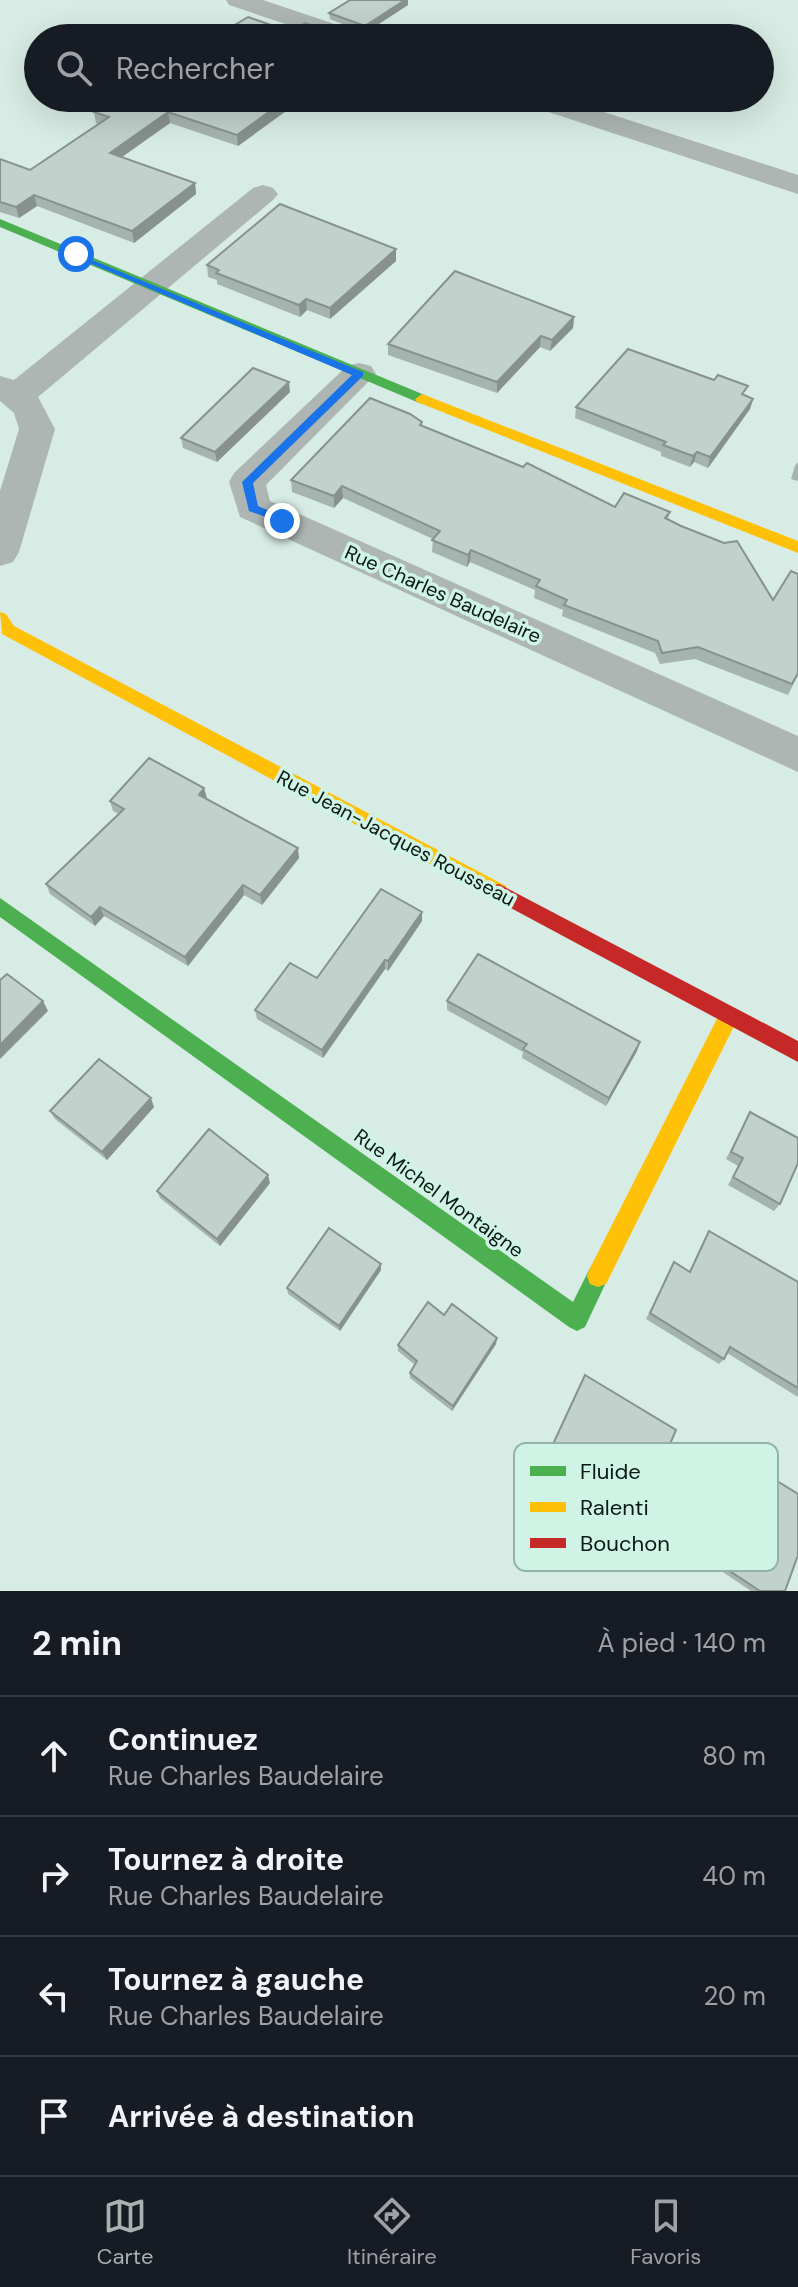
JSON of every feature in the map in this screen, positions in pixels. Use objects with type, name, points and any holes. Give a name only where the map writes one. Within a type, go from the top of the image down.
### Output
[{"type":"street","points":[[238,0],[309,24]]},
{"type":"street","points":[[278,14],[305,0]]},
{"type":"street","points":[[576,112],[798,185]]},
{"type":"street","points":[[0,552],[37,429],[32,409],[9,391],[152,284],[263,194]]},
{"type":"street","points":[[0,223],[152,284],[359,374],[798,547]]},
{"type":"street","name":"Rue Charles Baudelaire","points":[[359,374],[247,482],[253,508],[798,755]]},
{"type":"street","name":"Rue Jean-Jacques Rousseau","points":[[3,629],[798,1052]]},
{"type":"street","name":"Rue Michel Montaigne","points":[[0,906],[577,1319],[729,1016]]},
{"type":"building","points":[[350,0],[405,0],[368,24],[329,13]]},
{"type":"building","points":[[248,17],[268,24],[236,24]]},
{"type":"building","points":[[94,112],[168,112],[110,153],[195,183],[132,231],[34,195],[16,207],[0,202],[0,159],[30,170],[109,117]]},
{"type":"building","points":[[168,112],[269,112],[237,135]]},
{"type":"building","points":[[280,204],[396,249],[330,308],[306,299],[299,305],[216,273],[219,270],[207,265]]},
{"type":"building","points":[[455,271],[574,317],[552,340],[541,336],[497,382],[388,344]]},
{"type":"building","points":[[628,349],[714,380],[718,375],[748,386],[742,394],[753,399],[710,457],[697,452],[693,456],[663,445],[666,442],[576,407]]},
{"type":"building","points":[[253,368],[289,382],[215,452],[181,438]]},
{"type":"building","points":[[370,398],[410,414],[422,422],[420,425],[523,467],[527,463],[615,507],[624,493],[670,512],[665,518],[681,526],[724,543],[737,541],[773,600],[791,571],[798,574],[798,673],[792,684],[698,647],[662,653],[658,641],[564,605],[567,600],[536,586],[540,580],[471,550],[468,555],[432,540],[440,531],[342,486],[334,496],[291,480]]},
{"type":"building","points":[[149,758],[204,788],[199,795],[298,848],[260,895],[243,885],[185,957],[100,907],[91,917],[46,884],[124,809],[110,801]]},
{"type":"building","points":[[381,889],[422,912],[322,1050],[255,1010],[290,963],[317,978]]},
{"type":"building","points":[[478,954],[640,1042],[609,1098],[523,1049],[527,1044],[447,1001]]},
{"type":"building","points":[[7,974],[43,1001],[0,1045],[0,980]]},
{"type":"building","points":[[99,1059],[151,1098],[102,1152],[50,1111]]},
{"type":"building","points":[[750,1112],[798,1138],[798,1163],[780,1204],[733,1177],[743,1158],[731,1152]]},
{"type":"building","points":[[209,1129],[268,1175],[217,1239],[157,1191]]},
{"type":"building","points":[[329,1228],[381,1264],[339,1326],[287,1288]]},
{"type":"building","points":[[709,1231],[798,1282],[798,1388],[730,1347],[724,1359],[650,1313],[674,1262],[690,1272]]},
{"type":"building","points":[[428,1302],[444,1315],[452,1304],[497,1338],[453,1406],[410,1373],[417,1361],[398,1345]]},
{"type":"building","points":[[585,1375],[676,1430],[670,1443],[553,1443]]},
{"type":"building","points":[[778,1482],[798,1494],[798,1555],[785,1591],[760,1591],[730,1571],[778,1571]]},
{"type":"traffic: fast","points":[[0,223],[422,399]]},
{"type":"traffic: fast","points":[[0,906],[577,1319],[598,1276]]},
{"type":"traffic: slow","points":[[422,399],[798,547]]},
{"type":"traffic: slow","points":[[0,618],[8,630],[499,892]]},
{"type":"traffic: slow","points":[[598,1276],[729,1016]]},
{"type":"traffic: jam","points":[[499,892],[798,1052]]},
{"type":"route","points":[[76,254],[359,374],[247,482],[253,508],[282,521]]}]
